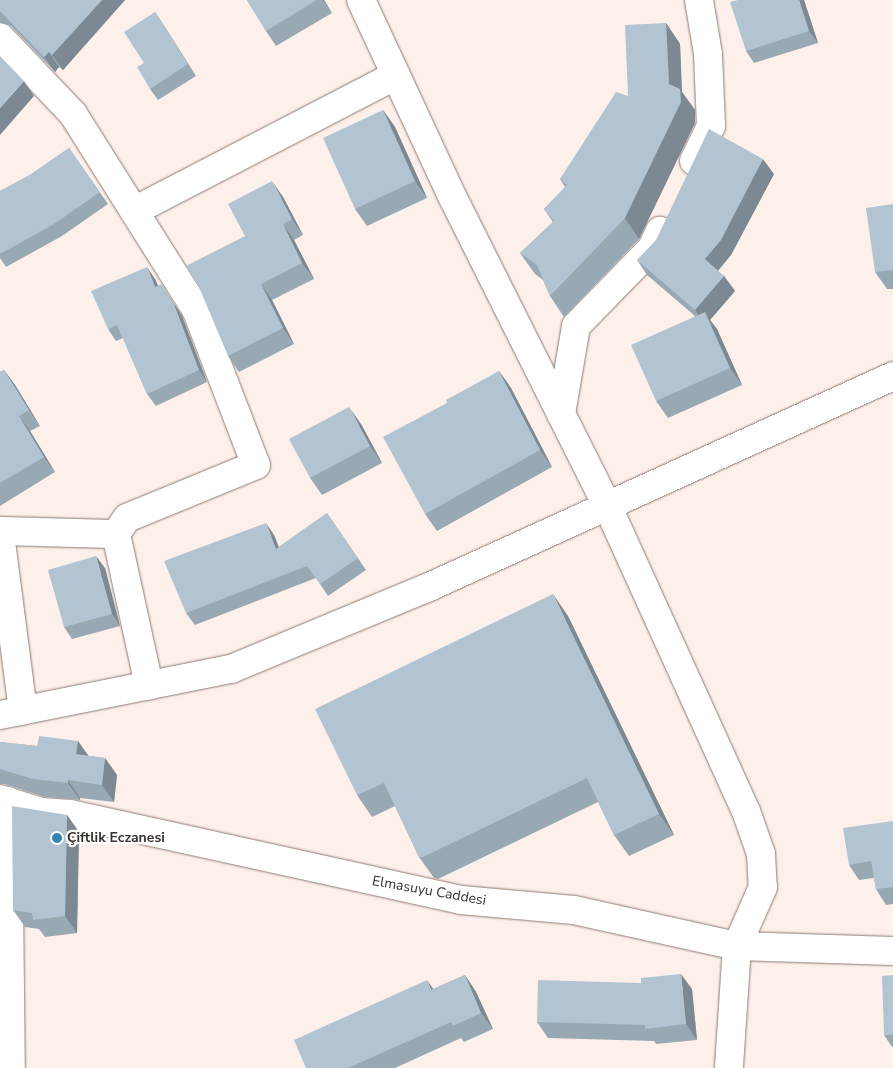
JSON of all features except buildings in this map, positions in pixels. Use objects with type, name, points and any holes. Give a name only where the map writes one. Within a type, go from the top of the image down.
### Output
[{"type":"street","points":[[361,0],[452,196],[607,505],[746,810],[761,854],[763,887],[737,946],[729,1068]]},
{"type":"street","points":[[561,414],[576,326],[652,248],[711,126],[708,54],[699,0]]},
{"type":"street","points":[[0,36],[73,114],[196,309],[256,465],[127,518],[116,534],[148,685]]},
{"type":"street","points":[[134,211],[396,75]]},
{"type":"street","points":[[116,534],[0,532],[12,713],[231,669],[427,588],[893,376]]},
{"type":"street","points":[[4,800],[11,1068]]},
{"type":"street","name":"Elmasuyu Caddesi","points":[[4,800],[42,812],[70,814],[461,900],[574,910],[737,946],[893,951]]},
{"type":"place","name":"Çiftlik Eczanesi","points":[[57,838]]}]
